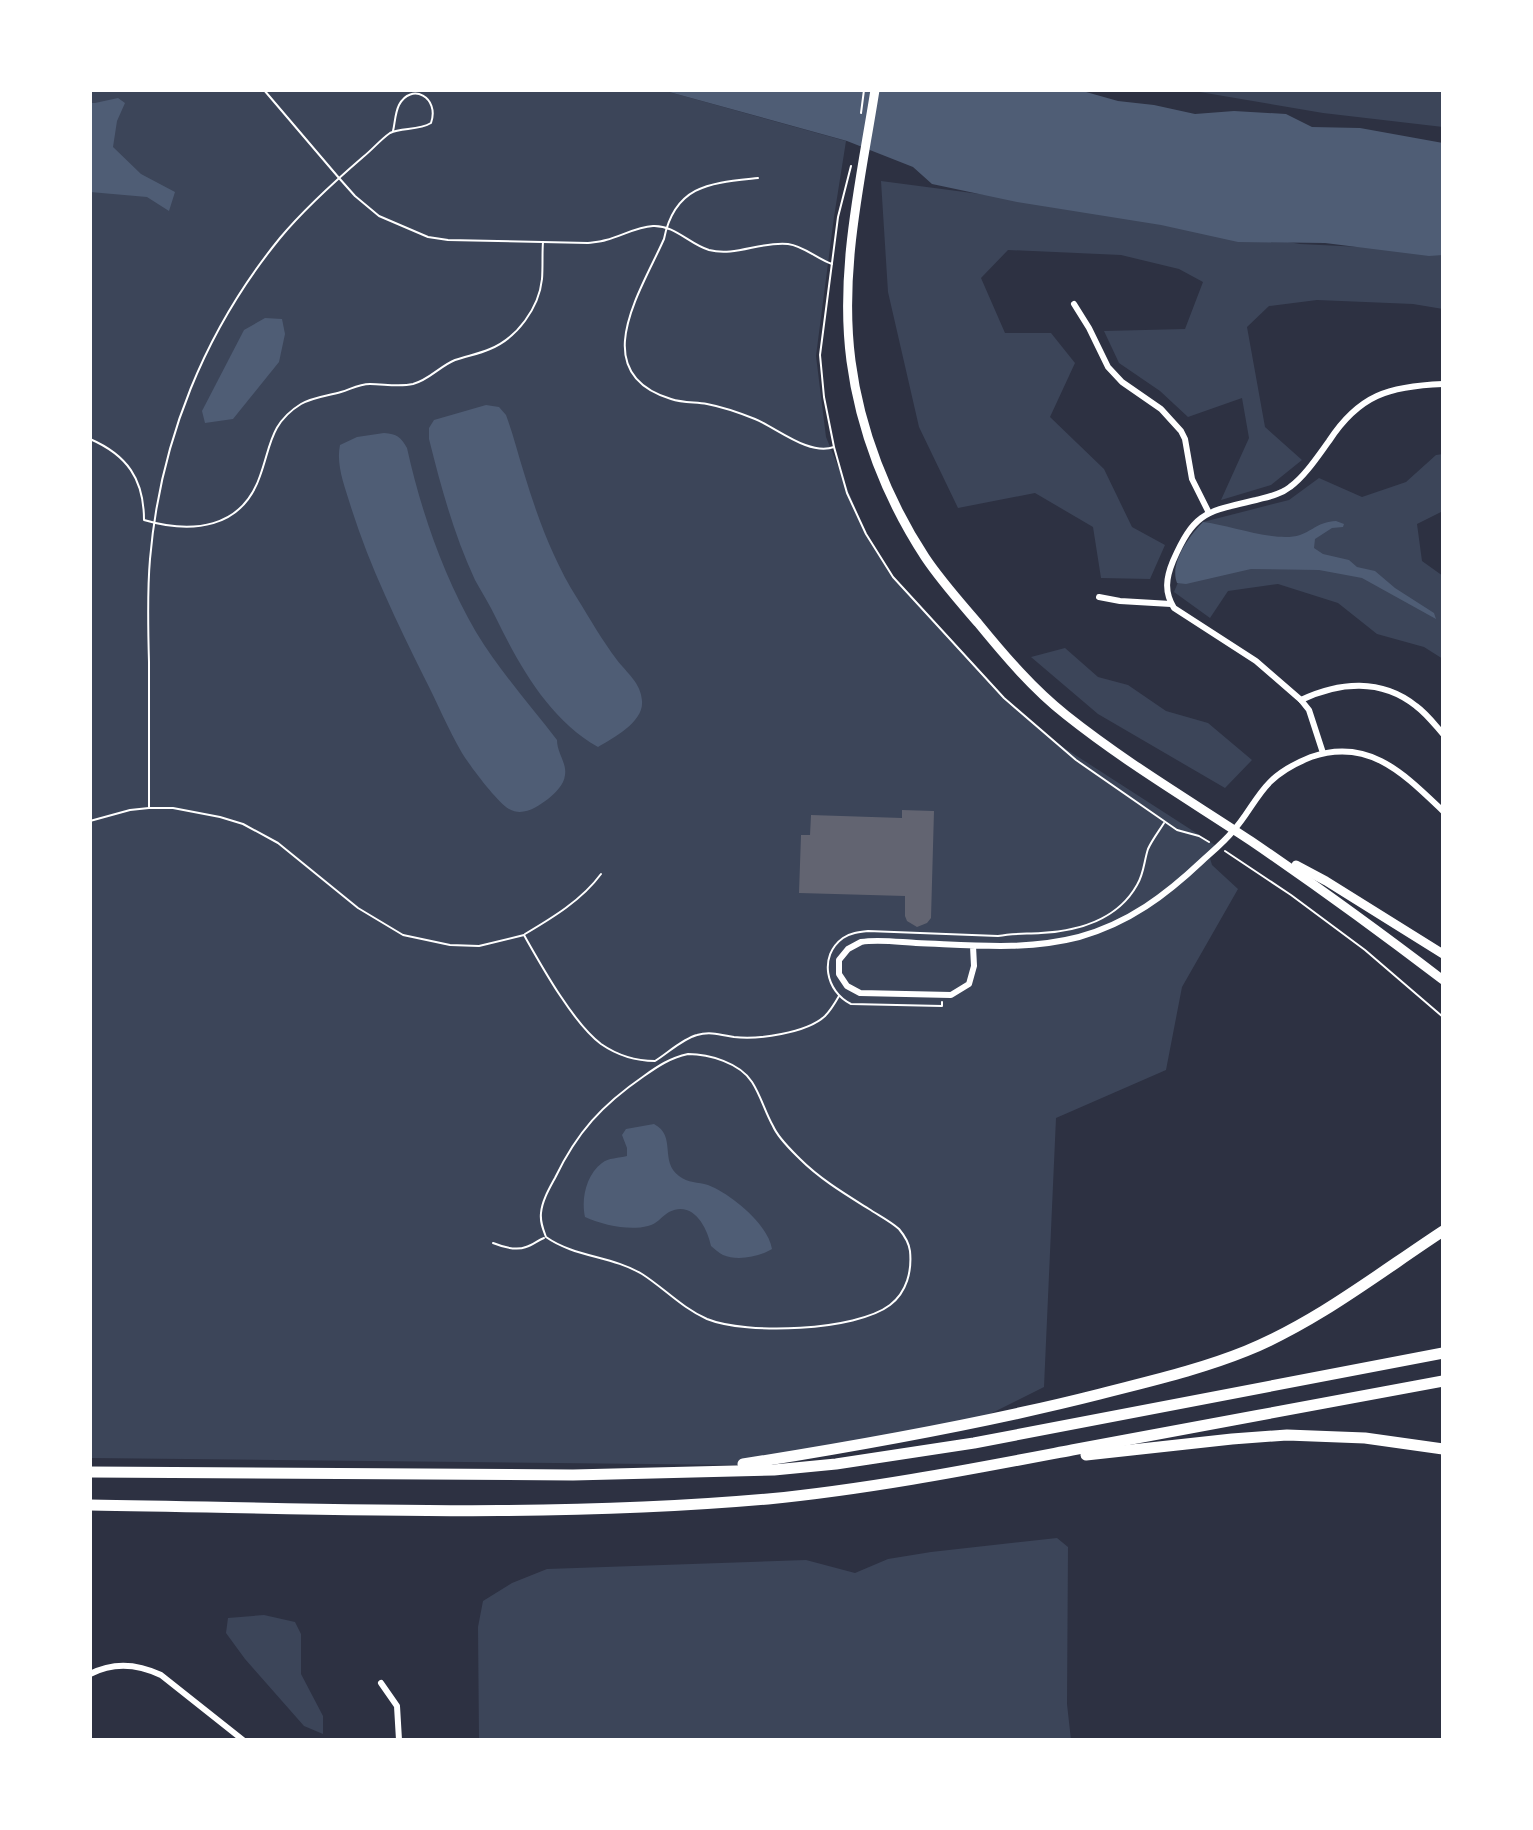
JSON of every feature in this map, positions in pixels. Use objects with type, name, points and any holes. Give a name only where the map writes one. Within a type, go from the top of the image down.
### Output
[{"type":"highway","points":[[681,1471],[756,1462],[948,1430],[1203,1367],[1248,1350],[1310,1319],[1443,1231]]},
{"type":"highway","points":[[90,1472],[573,1475],[774,1470],[974,1443],[1443,1353]]},
{"type":"highway","points":[[90,1505],[473,1510],[648,1506],[771,1498],[962,1471],[1443,1381]]},
{"type":"highway","points":[[962,1471],[1267,1436],[1365,1438],[1443,1449]]},
{"type":"main road","points":[[875,90],[848,274],[851,363],[871,449],[910,533],[927,560],[1003,653],[1063,713],[1162,784],[1323,890],[1443,980]]},
{"type":"main road","points":[[1248,839],[1326,881],[1443,954]]},
{"type":"street","points":[[1074,304],[1108,367],[1122,382],[1161,409],[1181,431],[1192,479],[1209,513]]},
{"type":"street","points":[[1323,753],[1309,710],[1301,700],[1256,661],[1184,616],[1168,599],[1167,582],[1175,558],[1192,527],[1202,516],[1286,490],[1297,482],[1340,424],[1370,398],[1386,391],[1443,384]]},
{"type":"street","points":[[1099,597],[1171,604]]},
{"type":"street","points":[[1301,700],[1335,687],[1356,685],[1382,689],[1410,701],[1443,734]]},
{"type":"street","points":[[973,946],[974,966],[969,984],[951,995],[860,993],[847,986],[839,974],[839,960],[848,949],[861,942],[1032,946],[1080,937],[1118,923],[1151,905],[1178,884],[1234,830],[1260,793],[1277,776],[1297,763],[1323,753],[1357,752],[1383,761],[1443,811]]},
{"type":"street","points":[[90,1674],[112,1666],[146,1668],[161,1675],[243,1740]]},
{"type":"street","points":[[381,1683],[397,1706],[399,1740]]},
{"type":"path","points":[[264,90],[355,196],[379,216],[428,237],[588,243],[656,226],[667,228],[711,251],[727,252],[786,244],[799,247],[832,264]]},
{"type":"path","points":[[149,808],[149,562],[159,494],[175,430],[195,376],[218,330],[266,256],[290,226],[393,131],[400,103],[406,97],[421,94],[428,99],[432,106],[431,123],[416,129],[393,131]]},
{"type":"path","points":[[852,164],[838,217],[820,355],[824,397],[847,493],[866,534],[893,577],[1014,707],[1076,760],[1177,830],[1199,836],[1291,895],[1365,950],[1443,1017]]},
{"type":"path","points":[[758,178],[712,183],[697,190],[674,211],[628,319],[624,357],[635,378],[662,397],[709,404],[747,417],[813,447],[834,447]]},
{"type":"path","points":[[90,439],[107,447],[131,468],[142,494],[144,520],[192,528],[210,526],[242,509],[260,476],[278,425],[311,399],[359,385],[414,384],[451,362],[490,349],[517,331],[534,307],[542,278],[543,242]]},
{"type":"path","points":[[90,821],[149,808],[173,808],[243,824],[278,843],[358,908],[403,935],[450,945],[479,946],[524,935],[578,898],[601,874]]},
{"type":"path","points":[[942,995],[942,1006],[851,1004],[839,996],[830,982],[829,956],[844,937],[868,931],[998,936],[1087,925],[1103,918],[1130,896],[1139,883],[1148,850],[1165,821]]},
{"type":"path","points":[[524,935],[569,1008],[587,1030],[617,1053],[644,1061],[655,1061],[694,1035],[706,1033],[753,1037],[781,1034],[816,1023],[839,996]]},
{"type":"path","points":[[701,1054],[713,1057],[752,1081],[774,1129],[800,1159],[900,1230],[909,1245],[911,1259],[909,1279],[903,1290],[892,1304],[876,1314],[842,1323],[799,1328],[741,1326],[707,1319],[674,1300],[641,1274],[558,1246],[546,1237],[541,1215],[543,1202],[583,1131],[606,1105],[665,1061],[701,1054]]},
{"type":"path","points":[[493,1243],[502,1247],[527,1247],[546,1237]]},
{"type":"shaded area","points":[[90,90],[662,90],[846,141],[816,356],[826,437],[866,534],[893,577],[1004,698],[1055,742],[1218,847],[1209,855],[1212,865],[1238,889],[1182,987],[1166,1070],[1056,1118],[1044,1387],[966,1426],[742,1465],[90,1458]]},
{"type":"shaded area","points":[[662,90],[1079,90],[1118,101],[1195,114],[1234,111],[1286,114],[1312,127],[1360,128],[1443,143],[1443,255],[1429,256],[1325,243],[1238,242],[1161,225],[1017,202],[932,184],[913,167],[847,141]]},
{"type":"shaded area","points":[[1188,90],[1443,90],[1443,127],[1323,113]]},
{"type":"shaded area","points":[[118,98],[125,103],[117,121],[113,147],[141,174],[175,192],[169,211],[147,197],[90,192],[90,103]]},
{"type":"shaded area","points":[[881,181],[1064,205],[1300,244],[1443,251],[1443,309],[1413,304],[1317,300],[1269,306],[1247,327],[1265,427],[1302,460],[1271,485],[1221,500],[1249,438],[1242,398],[1188,417],[1160,391],[1119,363],[1104,331],[1185,329],[1203,282],[1179,269],[1121,255],[1008,250],[981,278],[1005,333],[1051,333],[1075,363],[1050,417],[1104,469],[1132,527],[1165,545],[1150,579],[1101,578],[1093,527],[1035,493],[958,508],[919,427],[888,292]]},
{"type":"shaded area","points":[[265,318],[282,319],[285,334],[279,362],[233,419],[205,423],[202,411],[244,330]]},
{"type":"shaded area","points":[[486,405],[499,407],[506,415],[534,505],[560,568],[601,637],[633,679],[641,695],[638,716],[619,734],[598,747],[565,722],[526,673],[475,580],[454,528],[429,439],[429,428],[434,420]]},
{"type":"shaded area","points":[[384,433],[398,437],[407,448],[434,542],[476,632],[557,740],[565,766],[564,779],[551,797],[530,810],[519,812],[504,805],[462,753],[393,613],[366,549],[341,474],[340,445],[357,437]]},
{"type":"shaded area","points":[[1443,454],[1443,511],[1417,524],[1422,561],[1443,576],[1443,659],[1424,647],[1377,634],[1338,603],[1278,584],[1228,591],[1210,618],[1174,592],[1203,522],[1289,500],[1319,478],[1362,497],[1406,482],[1436,455]]},
{"type":"shaded area","points":[[1336,521],[1344,524],[1343,527],[1332,528],[1315,539],[1314,548],[1323,554],[1349,560],[1357,567],[1375,571],[1434,613],[1436,619],[1362,578],[1319,570],[1251,569],[1186,584],[1177,583],[1178,558],[1203,522],[1290,537]]},
{"type":"shaded area","points":[[1065,648],[1098,677],[1128,685],[1166,711],[1208,723],[1252,760],[1225,788],[1098,714],[1031,657]]},
{"type":"shaded area","points":[[654,1124],[665,1135],[673,1170],[682,1178],[708,1185],[727,1195],[756,1220],[772,1249],[748,1257],[723,1255],[711,1246],[698,1217],[685,1210],[669,1212],[654,1224],[633,1228],[585,1217],[584,1195],[592,1174],[604,1161],[627,1156],[622,1135],[626,1129]]},
{"type":"shaded area","points":[[1057,1538],[1068,1547],[1067,1704],[1071,1740],[479,1740],[478,1627],[483,1601],[512,1583],[547,1569],[806,1560],[855,1573],[888,1559]]},
{"type":"shaded area","points":[[264,1615],[295,1622],[301,1634],[301,1674],[323,1716],[323,1734],[304,1726],[226,1633],[228,1618]]},
{"type":"building","points":[[902,810],[934,811],[931,918],[927,923],[917,927],[907,921],[905,896],[799,893],[801,835],[810,835],[811,815],[902,818]]}]
